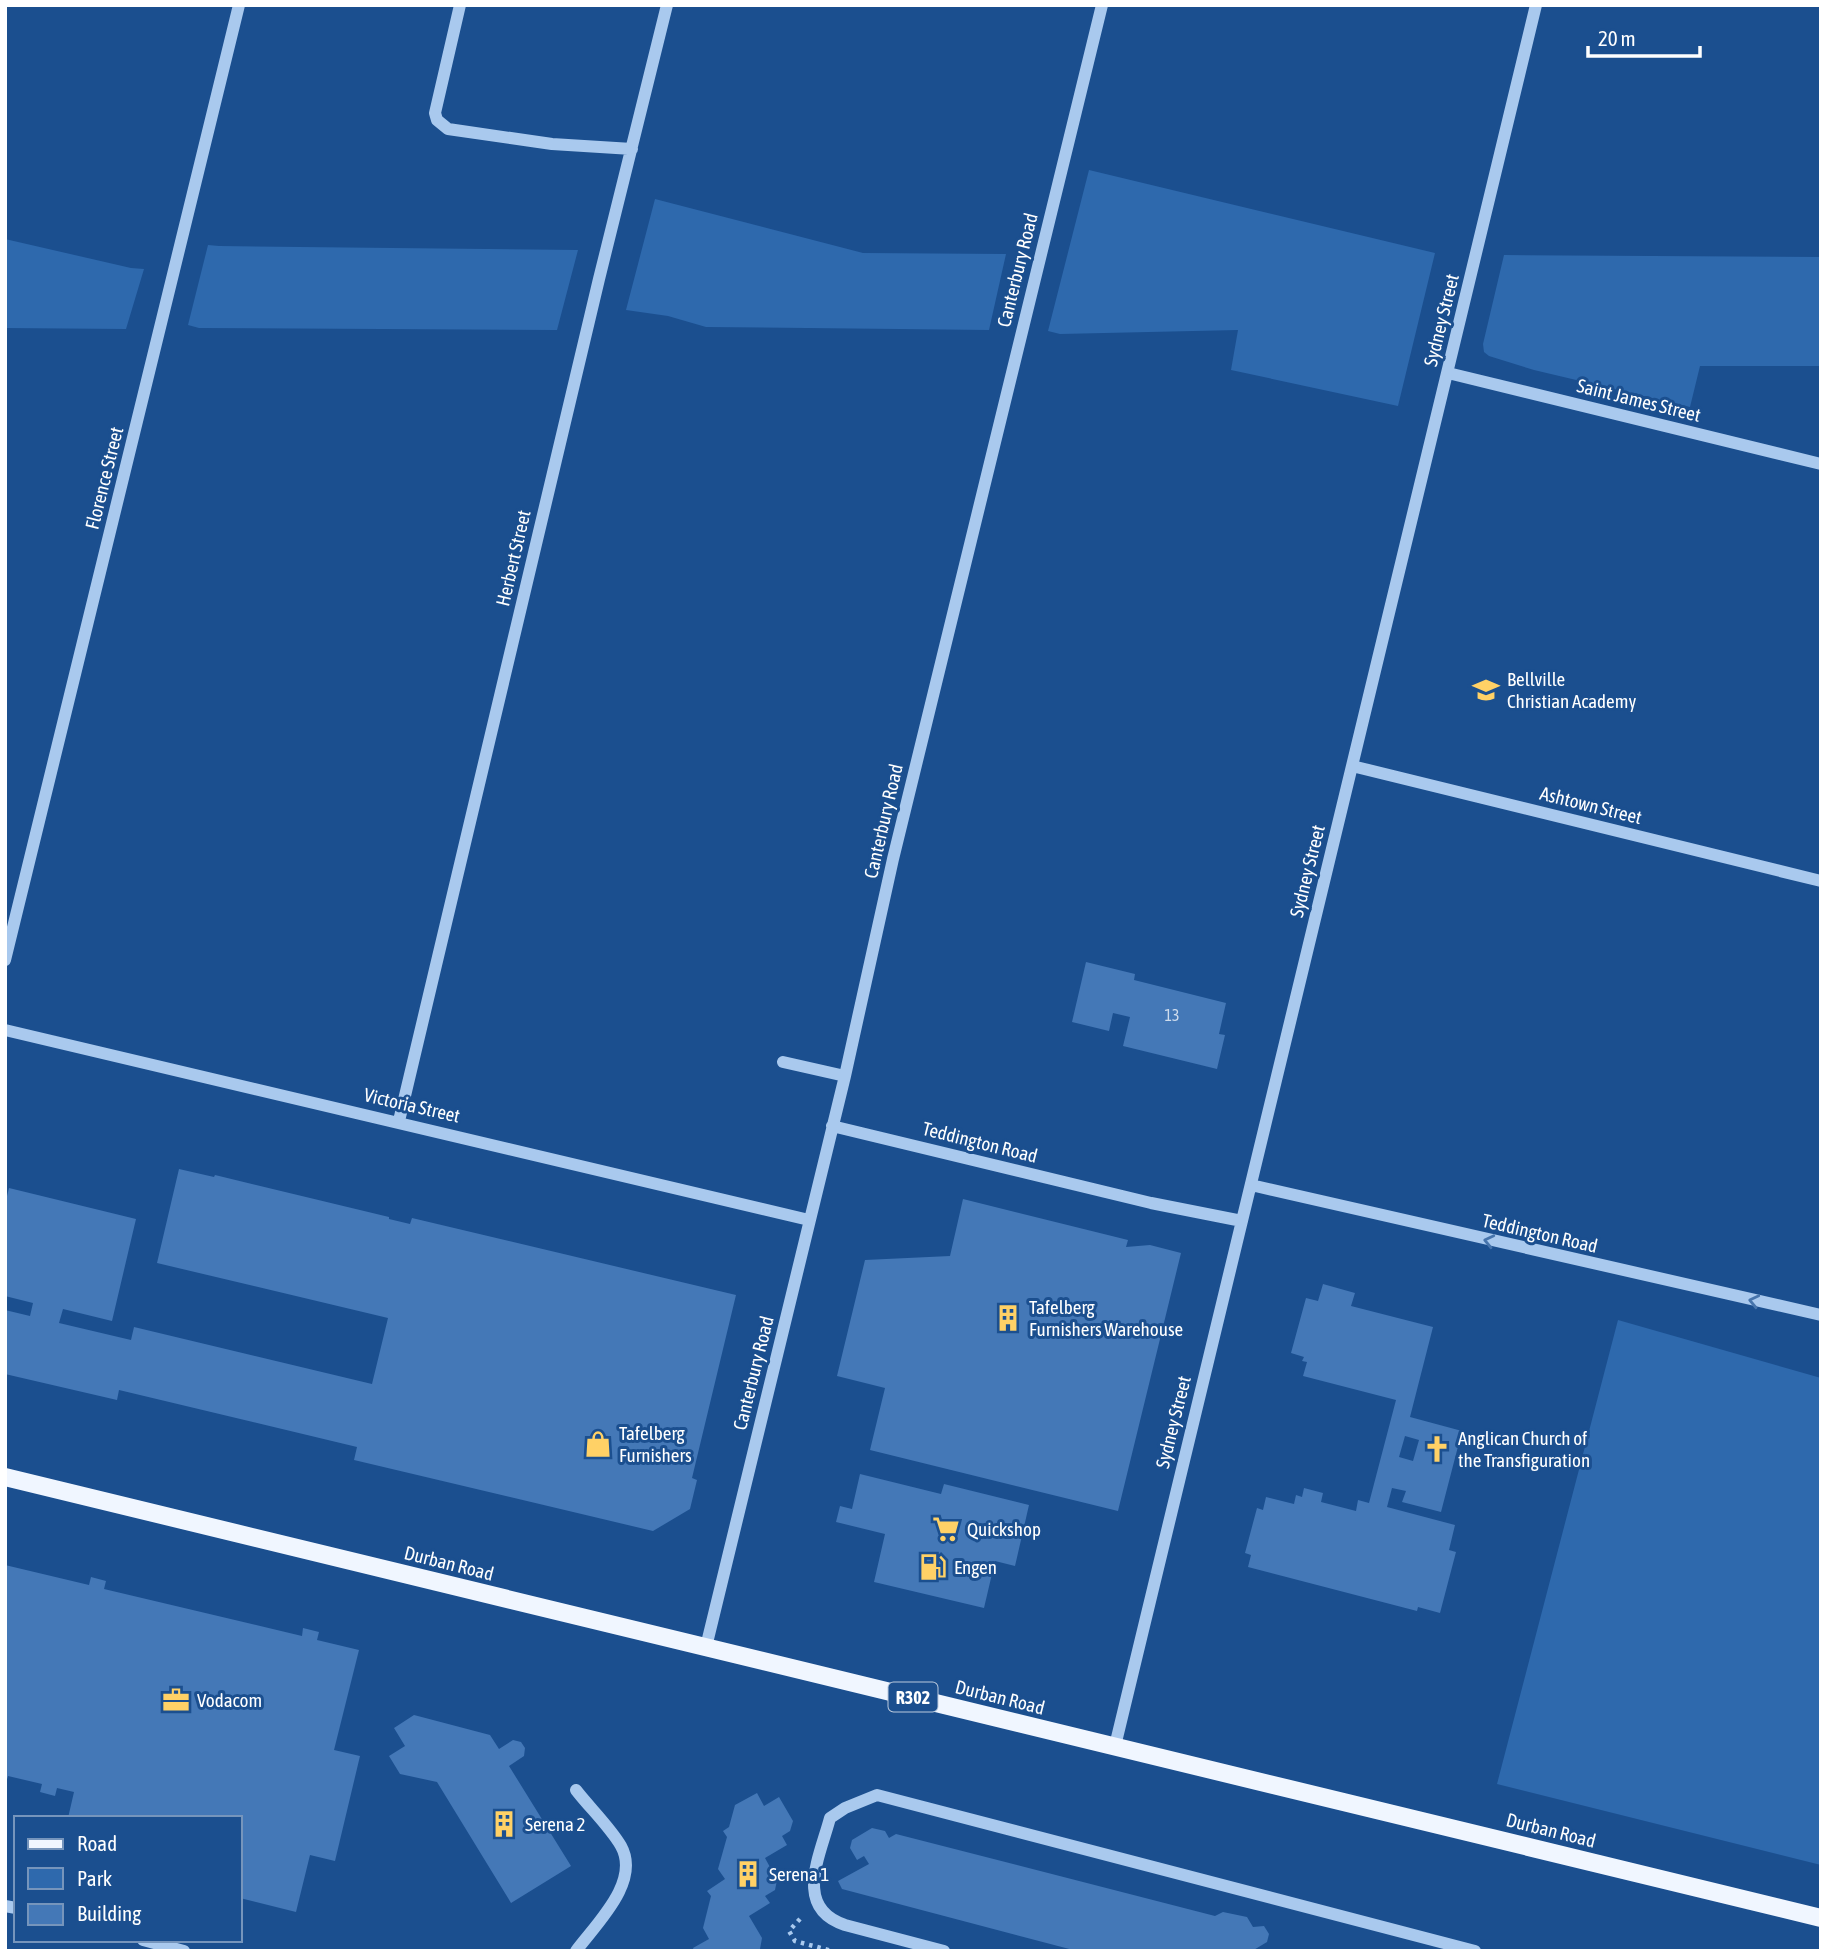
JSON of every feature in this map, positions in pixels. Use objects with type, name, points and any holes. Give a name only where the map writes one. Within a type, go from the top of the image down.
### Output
[{"type":"main road","name":"Durban Road","points":[[5,1477],[1821,1918]]},
{"type":"street","name":"Florence Street","points":[[5,960],[239,5]]},
{"type":"street","points":[[460,5],[435,113],[442,125],[448,129],[552,144],[632,149]]},
{"type":"street","name":"Herbert Street","points":[[399,1121],[667,5]]},
{"type":"street","name":"Canterbury Road","points":[[706,1647],[845,1076],[893,859],[1102,5]]},
{"type":"street","name":"Sydney Street","points":[[1115,1746],[1536,5]]},
{"type":"street","name":"Saint James Street","points":[[1448,373],[1821,464]]},
{"type":"street","name":"Ashtown Street","points":[[1352,766],[1821,881]]},
{"type":"street","name":"Victoria Street","points":[[5,1030],[810,1220]]},
{"type":"street","points":[[783,1062],[845,1076]]},
{"type":"street","name":"Teddington Road","points":[[832,1126],[1151,1203],[1242,1222]]},
{"type":"street","name":"Teddington Road","points":[[1251,1185],[1821,1315]]},
{"type":"street","points":[[576,1790],[621,1846],[625,1871],[623,1887],[576,1951]]},
{"type":"street","points":[[944,1951],[845,1925],[833,1921],[823,1913],[816,1903],[813,1890],[830,1818],[845,1808],[877,1795],[1475,1951]]},
{"type":"street","points":[[150,1942],[184,1951]]},
{"type":"green space","points":[[1089,170],[1435,253],[1398,406],[1231,370],[1238,330],[1060,334],[1048,331]]},
{"type":"green space","points":[[655,199],[863,253],[1006,254],[989,330],[706,327],[668,316],[626,310]]},
{"type":"green space","points":[[5,239],[144,269],[126,329],[5,328]]},
{"type":"green space","points":[[208,245],[578,250],[557,330],[199,328],[188,325]]},
{"type":"green space","points":[[1504,255],[1821,257],[1821,366],[1700,366],[1690,407],[1534,370],[1489,356],[1484,352],[1483,344]]},
{"type":"green space","points":[[1618,1320],[1821,1378],[1821,1865],[1497,1784]]},
{"type":"building","points":[[1086,962],[1135,974],[1134,980],[1226,1003],[1219,1034],[1225,1035],[1217,1069],[1123,1046],[1130,1017],[1113,1013],[1109,1031],[1072,1022]]},
{"type":"building","points":[[179,1169],[214,1177],[215,1175],[410,1224],[412,1218],[736,1295],[692,1478],[697,1480],[690,1509],[653,1531],[354,1460],[357,1447],[119,1390],[117,1400],[5,1374],[5,1310],[30,1316],[33,1303],[5,1296],[5,1204],[9,1188],[136,1219],[112,1321],[63,1309],[59,1323],[131,1340],[134,1327],[372,1384],[388,1318],[157,1263]]},
{"type":"building","name":"Tafelberg Furnishers Warehouse","points":[[963,1199],[1128,1240],[1126,1247],[1150,1245],[1181,1253],[1118,1511],[870,1450],[885,1388],[837,1376],[865,1260],[950,1256]]},
{"type":"building","name":"Anglican Church of the Transfiguration","points":[[1323,1284],[1355,1293],[1351,1306],[1433,1327],[1410,1417],[1462,1431],[1441,1512],[1402,1502],[1406,1491],[1392,1488],[1387,1507],[1455,1525],[1449,1550],[1456,1552],[1440,1613],[1418,1607],[1417,1611],[1248,1567],[1251,1555],[1245,1553],[1257,1508],[1263,1510],[1266,1497],[1294,1504],[1296,1495],[1302,1497],[1304,1488],[1323,1493],[1321,1502],[1356,1511],[1358,1500],[1369,1503],[1396,1400],[1303,1376],[1307,1362],[1302,1361],[1304,1357],[1291,1353],[1306,1298],[1318,1301]],"holes":[[[1405,1436],[1419,1440],[1413,1461],[1399,1457]]]},
{"type":"building","points":[[860,1474],[941,1494],[944,1484],[1029,1505],[1015,1566],[995,1561],[984,1608],[874,1582],[885,1534],[836,1522],[840,1506],[852,1509]]},
{"type":"building","name":"Vodacom","points":[[5,1565],[89,1585],[91,1577],[106,1581],[104,1589],[302,1636],[303,1628],[319,1632],[317,1640],[359,1650],[334,1750],[360,1756],[335,1861],[310,1855],[296,1912],[242,1898],[242,1816],[68,1816],[74,1792],[57,1788],[55,1796],[40,1792],[42,1784],[8,1776],[5,1786]]},
{"type":"building","name":"Serena 2","points":[[414,1715],[490,1735],[499,1749],[513,1740],[521,1742],[525,1748],[524,1756],[509,1766],[571,1866],[511,1903],[437,1782],[400,1774],[389,1756],[405,1746],[394,1728]]},
{"type":"building","name":"Serena 1","points":[[757,1793],[764,1806],[779,1797],[793,1821],[790,1831],[782,1836],[787,1845],[765,1858],[777,1880],[775,1890],[765,1896],[770,1903],[749,1916],[762,1938],[760,1949],[694,1951],[693,1948],[709,1939],[703,1928],[711,1896],[707,1891],[725,1879],[718,1869],[727,1837],[723,1831],[729,1827],[735,1805]]},
{"type":"building","points":[[872,1828],[885,1831],[889,1838],[896,1834],[1215,1916],[1223,1912],[1247,1917],[1253,1927],[1264,1926],[1269,1934],[1267,1942],[1252,1951],[1077,1951],[842,1889],[838,1881],[869,1864],[864,1856],[857,1860],[850,1848],[852,1840]]},
{"type":"place","name":"Bellville Christian Academy","points":[[1486,690]]},
{"type":"place","name":"Tafelberg Furnishers Warehouse","points":[[1008,1318]]},
{"type":"place","name":"Tafelberg Furnishers","points":[[598,1444]]},
{"type":"place","name":"Anglican Church of the Transfiguration","points":[[1437,1449]]},
{"type":"place","name":"Quickshop","points":[[946,1529]]},
{"type":"place","name":"Engen","points":[[933,1567]]},
{"type":"place","name":"Vodacom","points":[[176,1700]]},
{"type":"place","name":"Serena 2","points":[[504,1824]]},
{"type":"place","name":"Serena 1","points":[[748,1874]]}]
